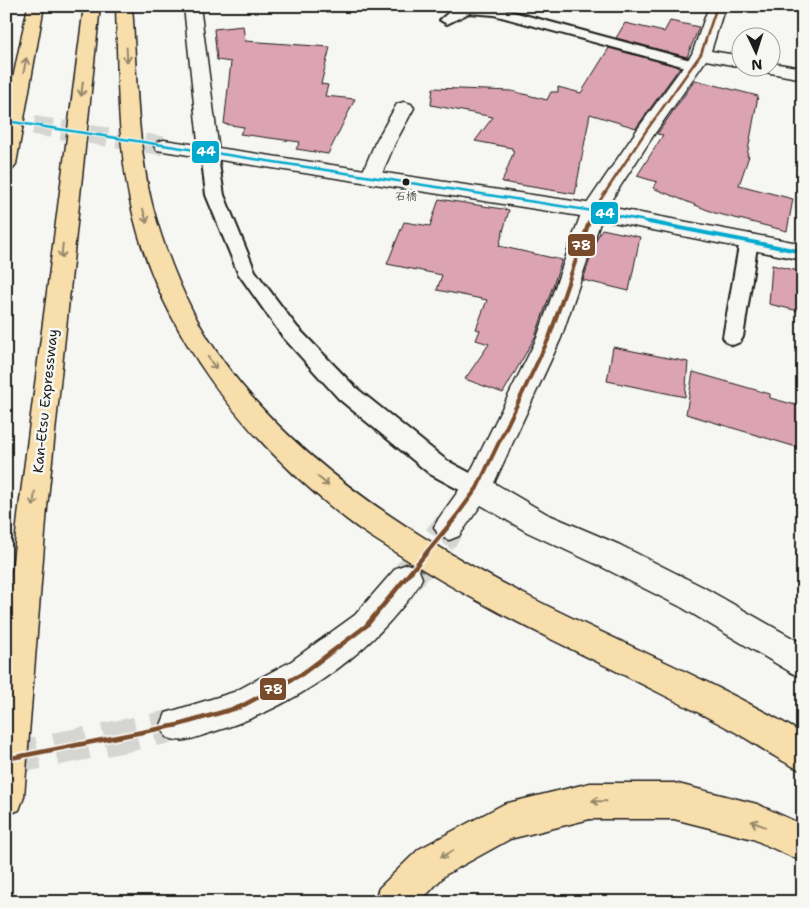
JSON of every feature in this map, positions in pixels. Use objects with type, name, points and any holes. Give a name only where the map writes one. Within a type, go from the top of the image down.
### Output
[{"type":"highway","points":[[12,40],[25,6]]},
{"type":"highway","points":[[6,164],[36,6]]},
{"type":"highway","name":"Kan-Etsu Expressway","points":[[6,797],[33,508],[92,6]]},
{"type":"highway","points":[[124,6],[131,142],[141,202],[159,263],[184,318],[213,365],[250,412],[300,463],[360,513],[432,559],[509,604],[642,667],[749,721],[803,754]]},
{"type":"highway","points":[[393,902],[432,862],[504,822],[590,800],[674,801],[757,822],[803,844]]},
{"type":"street","points":[[192,6],[209,152]]},
{"type":"street","points":[[449,527],[477,488],[549,338],[593,212],[697,59],[717,6]]},
{"type":"street","points":[[697,59],[732,61]]},
{"type":"street","points":[[782,70],[803,74]]},
{"type":"street","points":[[371,176],[384,143],[404,108]]},
{"type":"street","points":[[164,146],[371,176],[593,212],[749,240],[803,252]]},
{"type":"street","points":[[477,488],[538,523],[609,555],[692,597],[803,662]]},
{"type":"street","points":[[178,725],[240,707],[302,674],[366,626],[407,578]]},
{"type":"lane","points":[[447,20],[459,11],[474,8],[495,11],[697,59]]},
{"type":"lane","points":[[209,152],[215,195],[247,273],[290,332],[347,393],[438,467],[477,488]]},
{"type":"lane","points":[[734,338],[749,240]]},
{"type":"building","points":[[670,21],[699,27],[687,57],[616,38],[625,23],[664,32]]},
{"type":"building","points":[[243,26],[245,41],[330,47],[321,84],[328,85],[325,96],[355,99],[328,154],[296,149],[300,142],[240,134],[244,127],[224,124],[231,62],[217,60],[214,29]]},
{"type":"building","points":[[609,48],[680,67],[636,128],[590,114],[575,194],[502,182],[514,151],[512,148],[475,141],[493,117],[431,105],[433,88],[512,91],[547,100],[551,92],[558,92],[558,87],[581,93]]},
{"type":"building","points":[[695,80],[758,96],[747,156],[749,156],[739,185],[793,199],[787,231],[715,213],[653,188],[657,182],[637,176],[663,135],[657,134]]},
{"type":"building","points":[[439,199],[509,210],[499,246],[562,260],[535,337],[503,393],[465,379],[489,344],[476,340],[480,330],[476,329],[487,300],[437,290],[442,275],[387,264],[404,222],[430,226]]},
{"type":"building","points":[[602,229],[640,237],[629,291],[583,280],[597,238]]},
{"type":"building","points":[[772,265],[803,272],[803,312],[769,304]]},
{"type":"building","points":[[613,347],[688,362],[685,397],[607,381]]},
{"type":"building","points":[[693,372],[770,394],[770,398],[803,407],[803,449],[686,414]]},
{"type":"tunnel","points":[[6,121],[164,146]]},
{"type":"tunnel","points":[[407,578],[449,527]]},
{"type":"tunnel","points":[[6,759],[178,725]]},
{"type":"transit line","name":"78","points":[[6,759],[178,725],[240,707],[302,674],[366,626],[449,527],[477,488],[549,338],[593,211],[646,131],[701,54],[717,6]]},
{"type":"transit line","name":"44","points":[[6,121],[593,211],[803,252]]},
{"type":"place","name":"石橋","points":[[406,182]]}]
